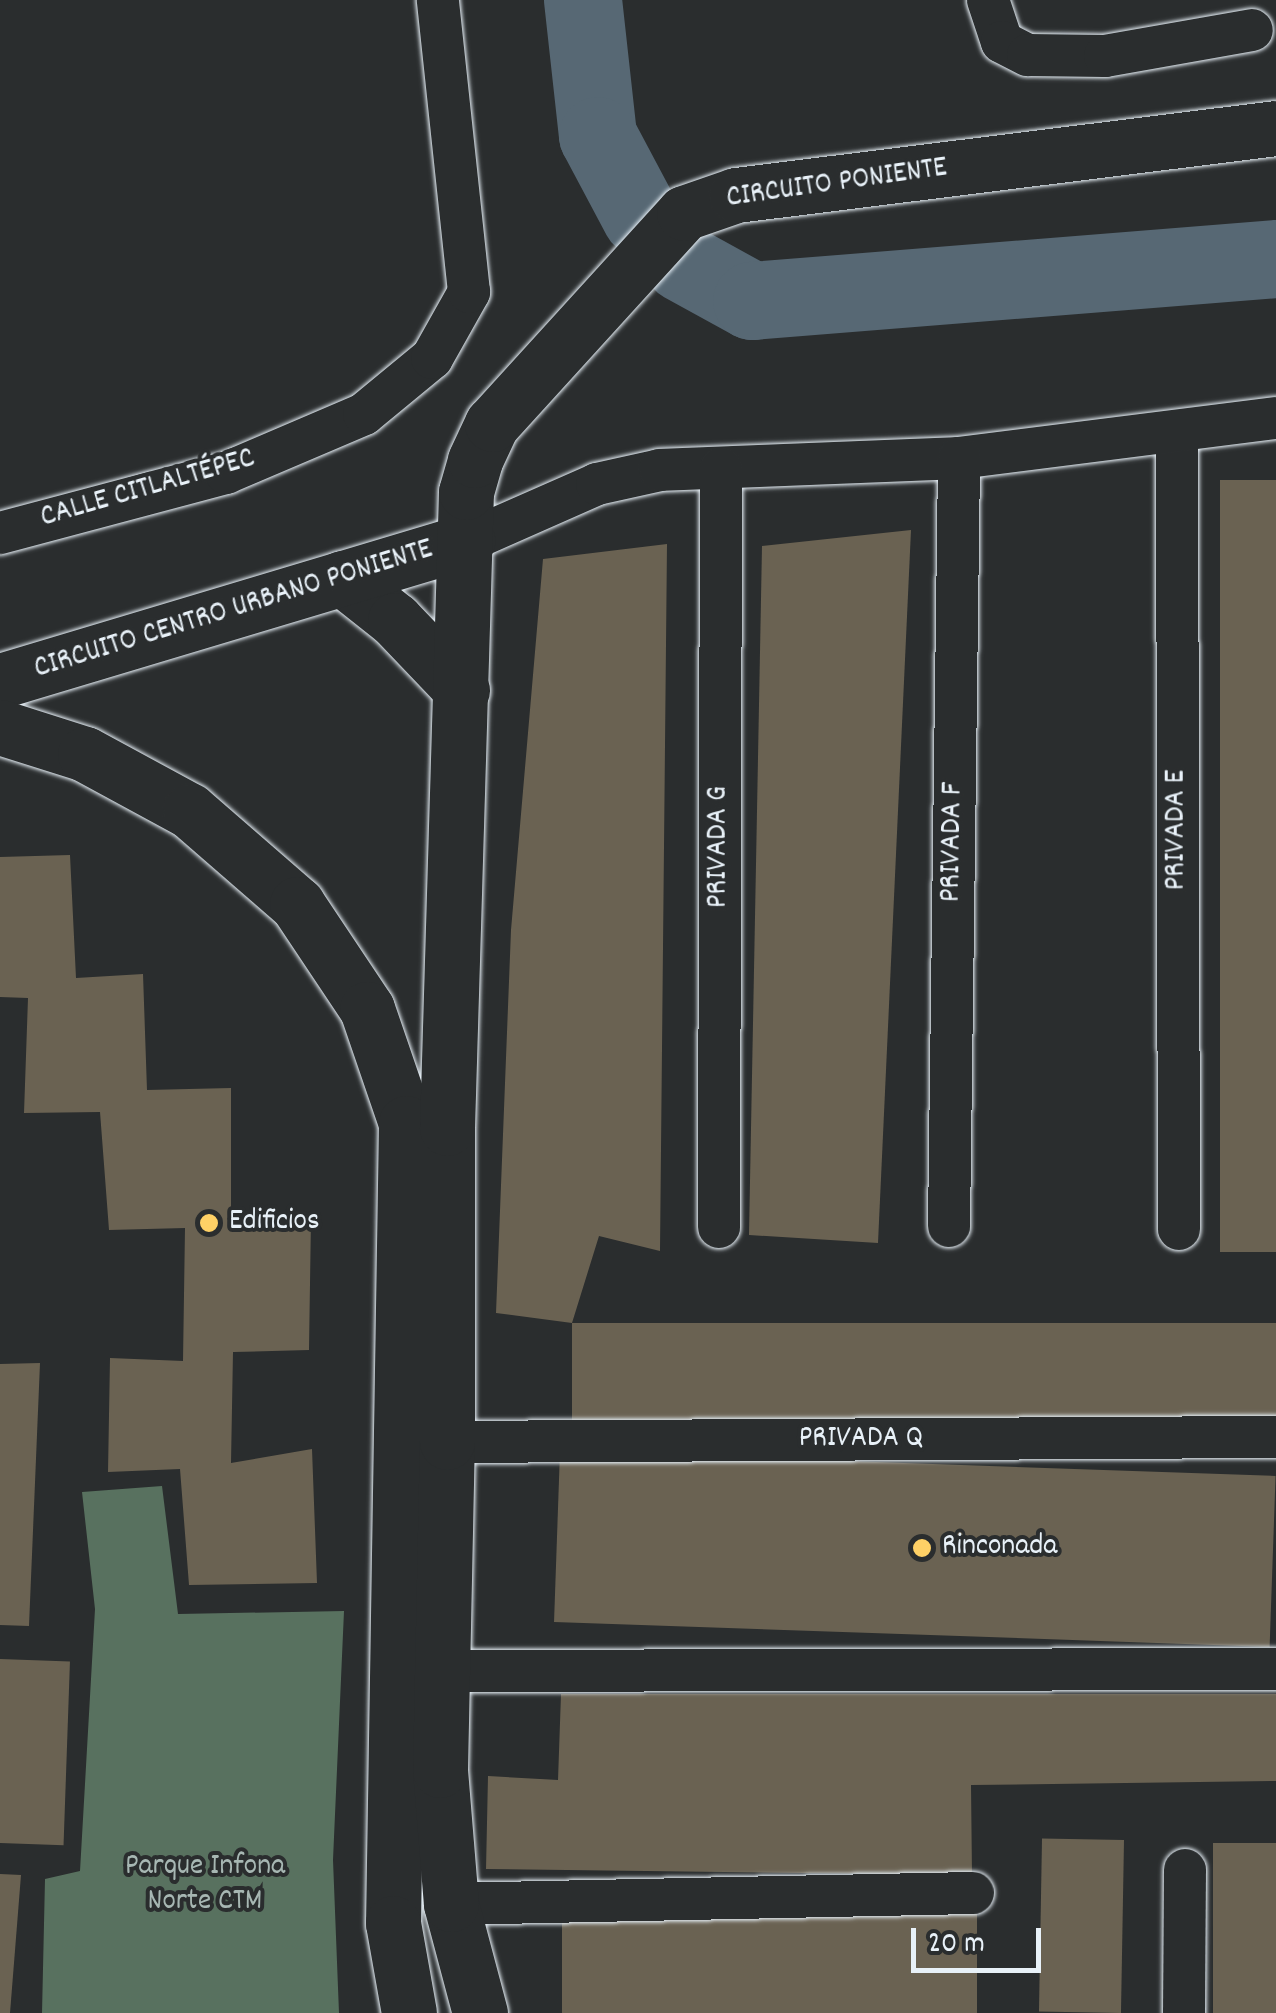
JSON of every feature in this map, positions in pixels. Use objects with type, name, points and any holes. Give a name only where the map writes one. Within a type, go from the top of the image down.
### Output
[{"type":"main road","name":"CIRCUITO PONIENTE","points":[[480,2013],[451,1904],[440,1770],[447,1442],[446,1128],[468,540],[466,492],[492,424],[684,213],[736,195],[1276,128]]},
{"type":"main road","name":"CIRCUITO CENTRO URBANO PONIENTE","points":[[0,681],[468,540]]},
{"type":"main road","points":[[342,578],[395,620],[462,690]]},
{"type":"main road","points":[[0,728],[85,754],[190,811],[296,904],[367,1009],[406,1124],[393,1923],[409,2013]]},
{"type":"street","name":"CALLE CITLALTÉPEC","points":[[0,533],[226,473],[364,414],[432,358],[470,292],[438,0]]},
{"type":"street","points":[[988,0],[1002,42],[1028,56],[1104,56],[1252,30]]},
{"type":"street","points":[[468,540],[597,484],[660,470],[959,458],[1276,418]]},
{"type":"street","name":"PRIVADA E","points":[[1177,432],[1179,1229]]},
{"type":"street","name":"PRIVADA F","points":[[949,1226],[959,458]]},
{"type":"street","name":"PRIVADA G","points":[[719,1227],[721,468]]},
{"type":"street","name":"PRIVADA Q","points":[[447,1442],[1276,1437]]},
{"type":"street","points":[[441,1671],[1276,1668]]},
{"type":"street","points":[[1184,1870],[1184,2013]]},
{"type":"street","points":[[451,1904],[972,1893]]},
{"type":"green space","name":"Parque Infona Norte CTM","points":[[162,1486],[178,1614],[344,1611],[333,1860],[339,2013],[42,2013],[45,1879],[80,1871],[95,1609],[82,1492]]},
{"type":"building","points":[[1220,480],[1276,480],[1276,1252],[1220,1252]]},
{"type":"building","points":[[911,530],[878,1243],[749,1235],[762,546]]},
{"type":"building","points":[[667,544],[660,1251],[599,1236],[572,1323],[496,1313],[511,930],[543,559]]},
{"type":"building","name":"Edificios","points":[[70,855],[76,978],[143,974],[147,1090],[231,1088],[231,1215],[311,1218],[309,1350],[233,1352],[231,1463],[312,1449],[317,1583],[189,1585],[180,1469],[108,1472],[110,1358],[183,1361],[185,1228],[109,1230],[100,1112],[24,1113],[28,998],[0,997],[0,857]]},
{"type":"building","points":[[572,1323],[1276,1323],[1276,1423],[572,1423]]},
{"type":"building","points":[[40,1363],[29,1626],[0,1625],[0,1364]]},
{"type":"building","name":"Rinconada","points":[[560,1451],[1276,1476],[1270,1647],[554,1622]]},
{"type":"building","points":[[0,1659],[70,1661],[64,1845],[0,1843]]},
{"type":"building","points":[[561,1694],[1276,1694],[1276,1781],[971,1785],[972,1875],[486,1869],[488,1776],[558,1780]]},
{"type":"building","points":[[1042,1839],[1124,1840],[1121,2013],[1039,2012]]},
{"type":"building","points":[[1213,1843],[1276,1843],[1276,2013],[1213,2013]]},
{"type":"building","points":[[0,1874],[21,1875],[10,2013],[0,2013]]},
{"type":"building","points":[[562,1908],[977,1908],[977,2013],[562,2013]]},
{"type":"waterway","points":[[583,0],[598,136],[641,217]]},
{"type":"waterway","points":[[683,263],[752,301],[1276,259]]},
{"type":"place","name":"Edificios","points":[[209,1223]]},
{"type":"place","name":"Rinconada","points":[[922,1548]]}]
